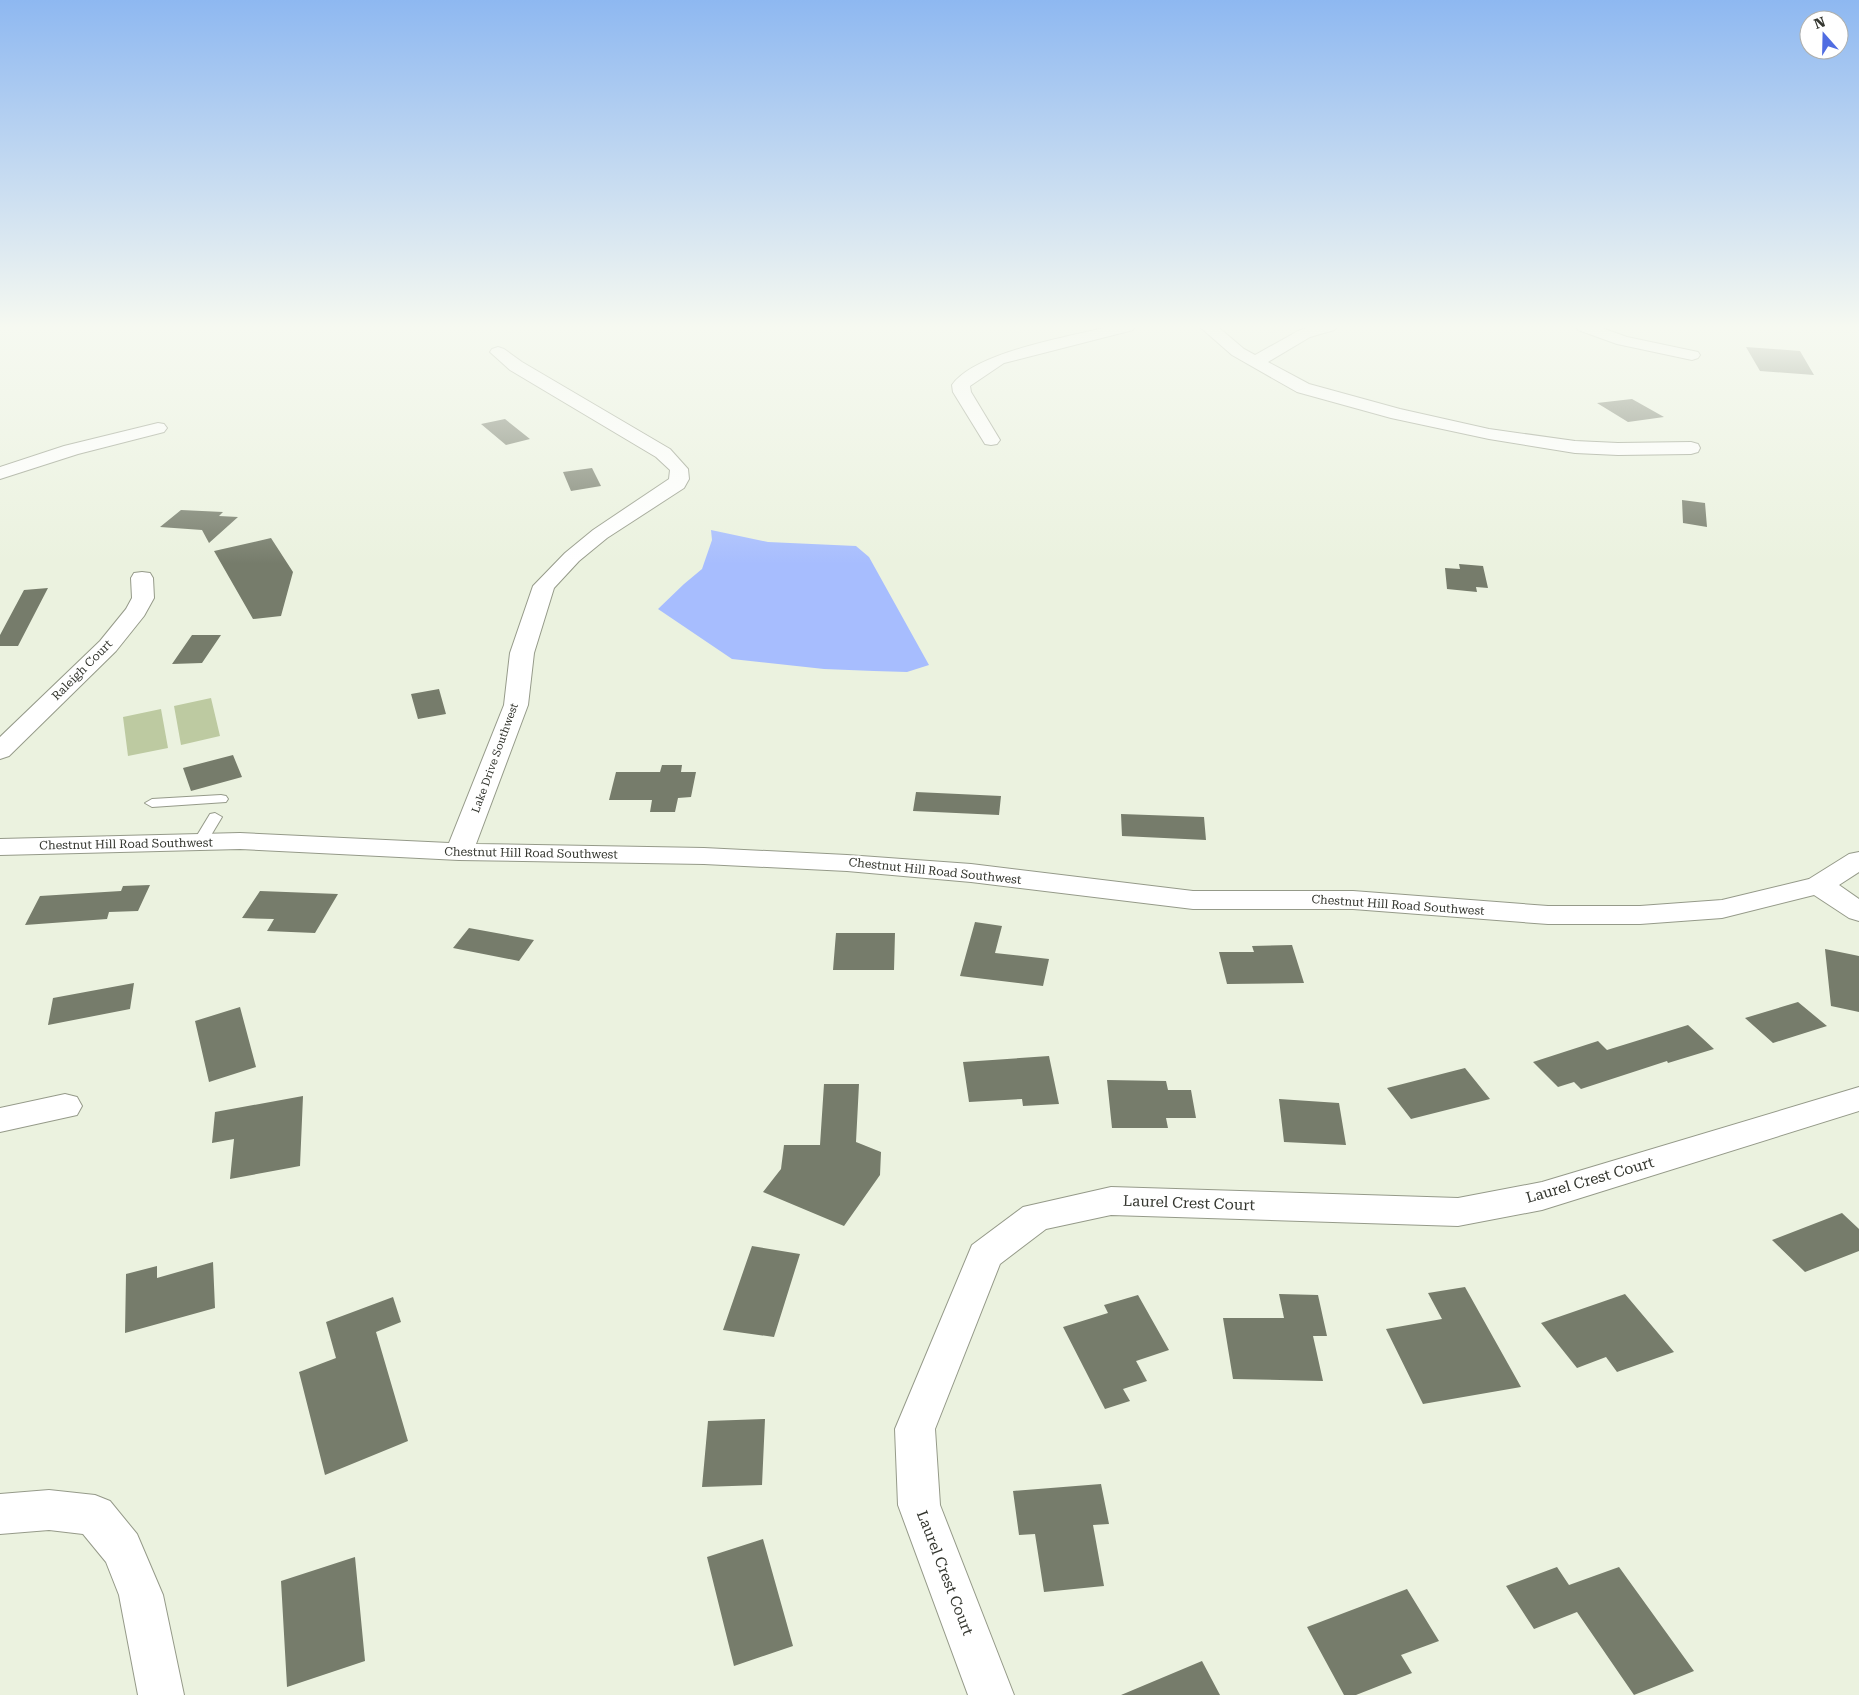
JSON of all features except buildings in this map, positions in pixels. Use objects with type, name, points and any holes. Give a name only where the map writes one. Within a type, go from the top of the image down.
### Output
[{"type":"street","name":"Lake Drive Southwest","points":[[459,852],[516,705],[522,653],[544,586],[572,557],[600,534],[677,484],[680,473],[677,465],[659,450],[584,406]]},
{"type":"street","points":[[971,406],[991,440]]},
{"type":"street","points":[[1372,406],[1489,434],[1575,447],[1618,449],[1691,448]]},
{"type":"street","points":[[0,473],[72,450],[158,428]]},
{"type":"street","name":"Raleigh Court","points":[[0,752],[108,646],[143,598],[142,578]]},
{"type":"street","name":"Chestnut Hill Road Southwest","points":[[0,847],[240,842],[459,852],[704,856],[847,862],[972,873],[1193,900],[1353,900],[1548,915],[1640,915],[1722,908],[1819,885],[1859,860]]},
{"type":"street","points":[[1819,885],[1859,912]]},
{"type":"street","name":"Laurel Crest Court","points":[[991,1695],[919,1505],[915,1429],[985,1255],[1036,1217],[1111,1201],[1458,1212],[1542,1196],[1859,1099]]},
{"type":"street","points":[[0,1120],[65,1106]]},
{"type":"street","points":[[0,1514],[49,1510],[95,1515],[122,1549],[142,1595],[161,1695]]},
{"type":"lane","points":[[152,802],[221,798]]},
{"type":"lane","points":[[200,842],[216,817]]},
{"type":"green space","points":[[211,698],[220,736],[181,745],[174,706]]},
{"type":"green space","points":[[161,709],[168,748],[128,756],[123,717]]},
{"type":"water","points":[[711,530],[768,542],[856,546],[869,557],[929,665],[907,672],[874,671],[824,669],[732,659],[658,609],[702,569],[712,540]]}]
